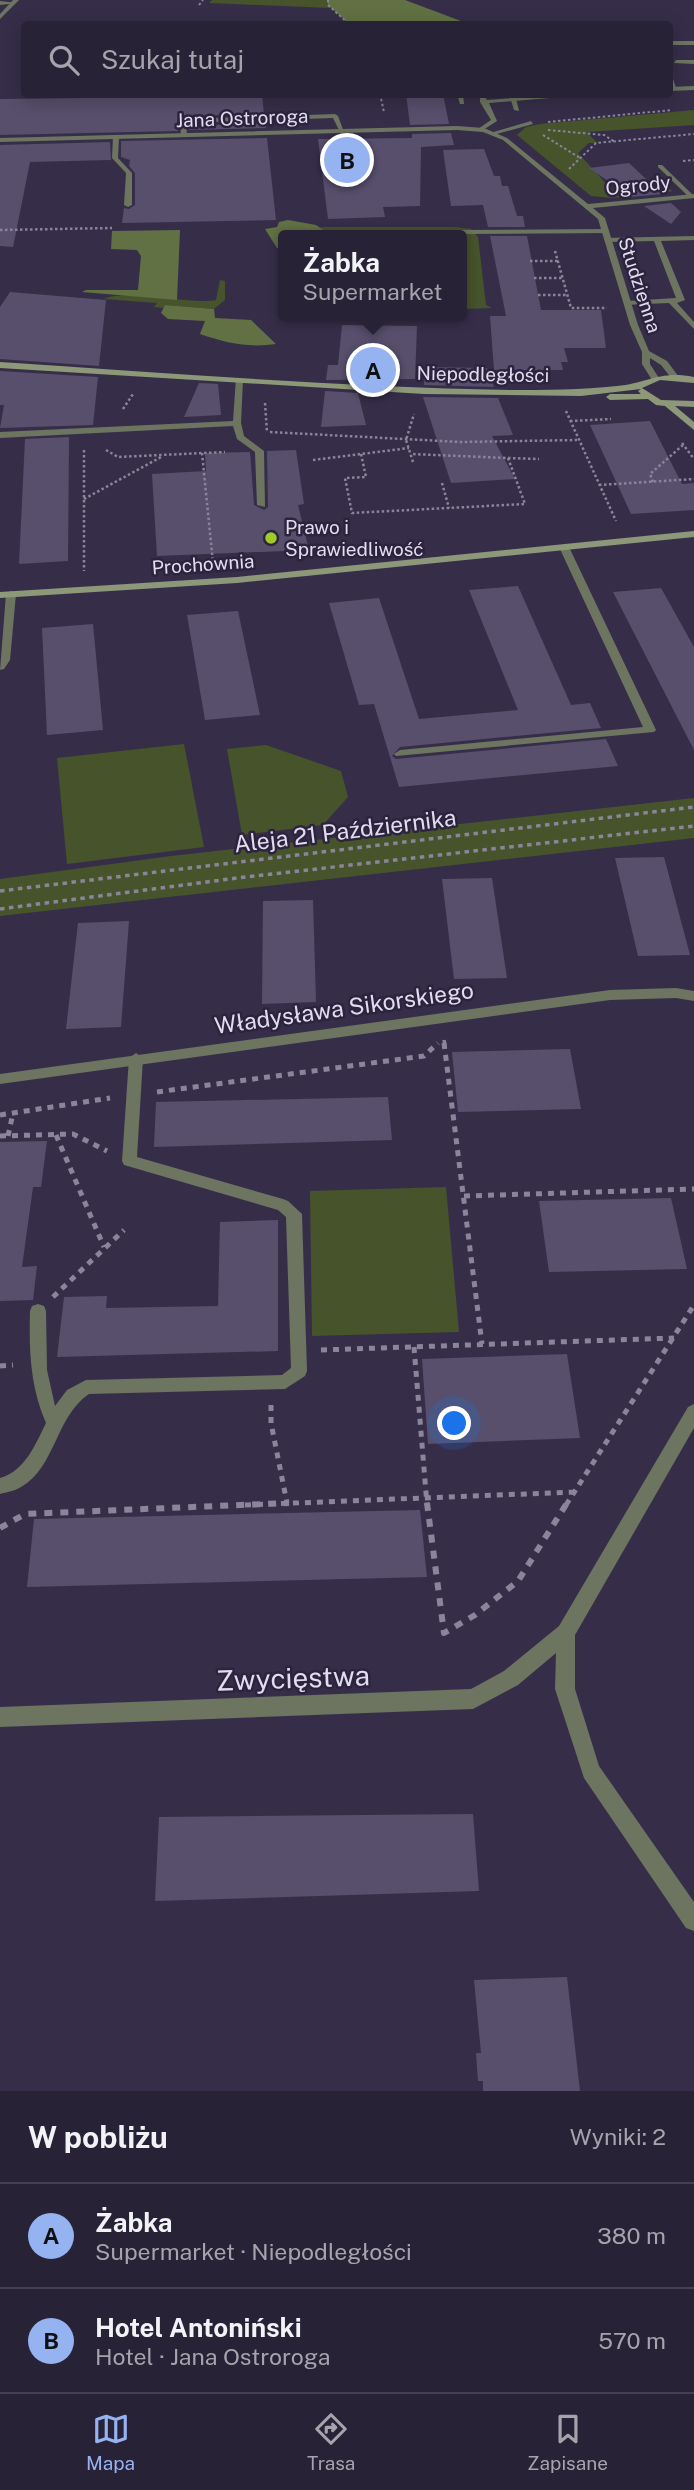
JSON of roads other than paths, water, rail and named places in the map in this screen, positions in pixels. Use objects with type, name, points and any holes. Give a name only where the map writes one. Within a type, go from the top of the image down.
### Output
[{"type":"street","points":[[0,1],[15,1]]},
{"type":"street","points":[[0,17],[15,1]]},
{"type":"street","points":[[673,43],[694,43]]},
{"type":"street","points":[[676,62],[694,62]]},
{"type":"street","points":[[673,89],[694,88]]},
{"type":"street","points":[[461,98],[462,103]]},
{"type":"street","points":[[482,98],[494,121],[483,130]]},
{"type":"street","points":[[513,98],[517,110]]},
{"type":"street","points":[[184,135],[183,121],[321,116],[335,116],[341,131]]},
{"type":"street","points":[[493,133],[532,126]]},
{"type":"street","name":"Jana Ostroroga","points":[[0,140],[483,130]]},
{"type":"street","name":"Studzienna","points":[[483,130],[493,133],[601,218],[627,303],[646,352],[664,363],[675,377]]},
{"type":"street","points":[[116,137],[115,158],[129,173],[128,205]]},
{"type":"street","name":"Ogrody","points":[[660,166],[692,196]]},
{"type":"street","name":"Ogrody","points":[[589,206],[692,196]]},
{"type":"street","name":"Studzienna","points":[[467,232],[606,232]]},
{"type":"street","points":[[608,240],[693,240]]},
{"type":"street","points":[[657,240],[678,297],[694,327]]},
{"type":"street","points":[[627,303],[678,297]]},
{"type":"street","points":[[646,352],[646,364],[655,378]]},
{"type":"street","name":"Niepodległości","points":[[0,365],[424,391],[581,393],[642,386]]},
{"type":"street","points":[[647,397],[642,386],[655,378],[694,380]]},
{"type":"street","points":[[239,380],[237,423],[240,437],[259,451],[262,505]]},
{"type":"street","points":[[581,393],[647,397],[669,405],[694,427]]},
{"type":"street","points":[[669,405],[694,404]]},
{"type":"street","points":[[0,435],[237,423]]},
{"type":"street","name":"Prochownia","points":[[0,667],[5,660],[6,594],[237,580],[694,534]]},
{"type":"street","points":[[400,754],[650,730],[564,547]]},
{"type":"street","name":"Władysława Sikorskiego","points":[[0,1079],[136,1058],[610,995],[676,993],[694,996]]},
{"type":"street","points":[[0,1486],[22,1478],[71,1396],[94,1385],[271,1383],[291,1380],[300,1358],[295,1219],[292,1210],[283,1205],[129,1161],[136,1058]]},
{"type":"street","points":[[38,1311],[37,1363],[41,1394],[55,1425]]},
{"type":"street","points":[[694,1412],[566,1633],[565,1689],[591,1771],[694,1920]]},
{"type":"street","name":"Zwycięstwa","points":[[0,1717],[473,1699],[511,1678],[566,1633]]},
{"type":"place","name":"Hotel Antoniński","points":[[347,160]]},
{"type":"place","name":"Żabka","points":[[373,370]]},
{"type":"place","name":"Prawo i Sprawiedliwość","points":[[271,538]]}]
